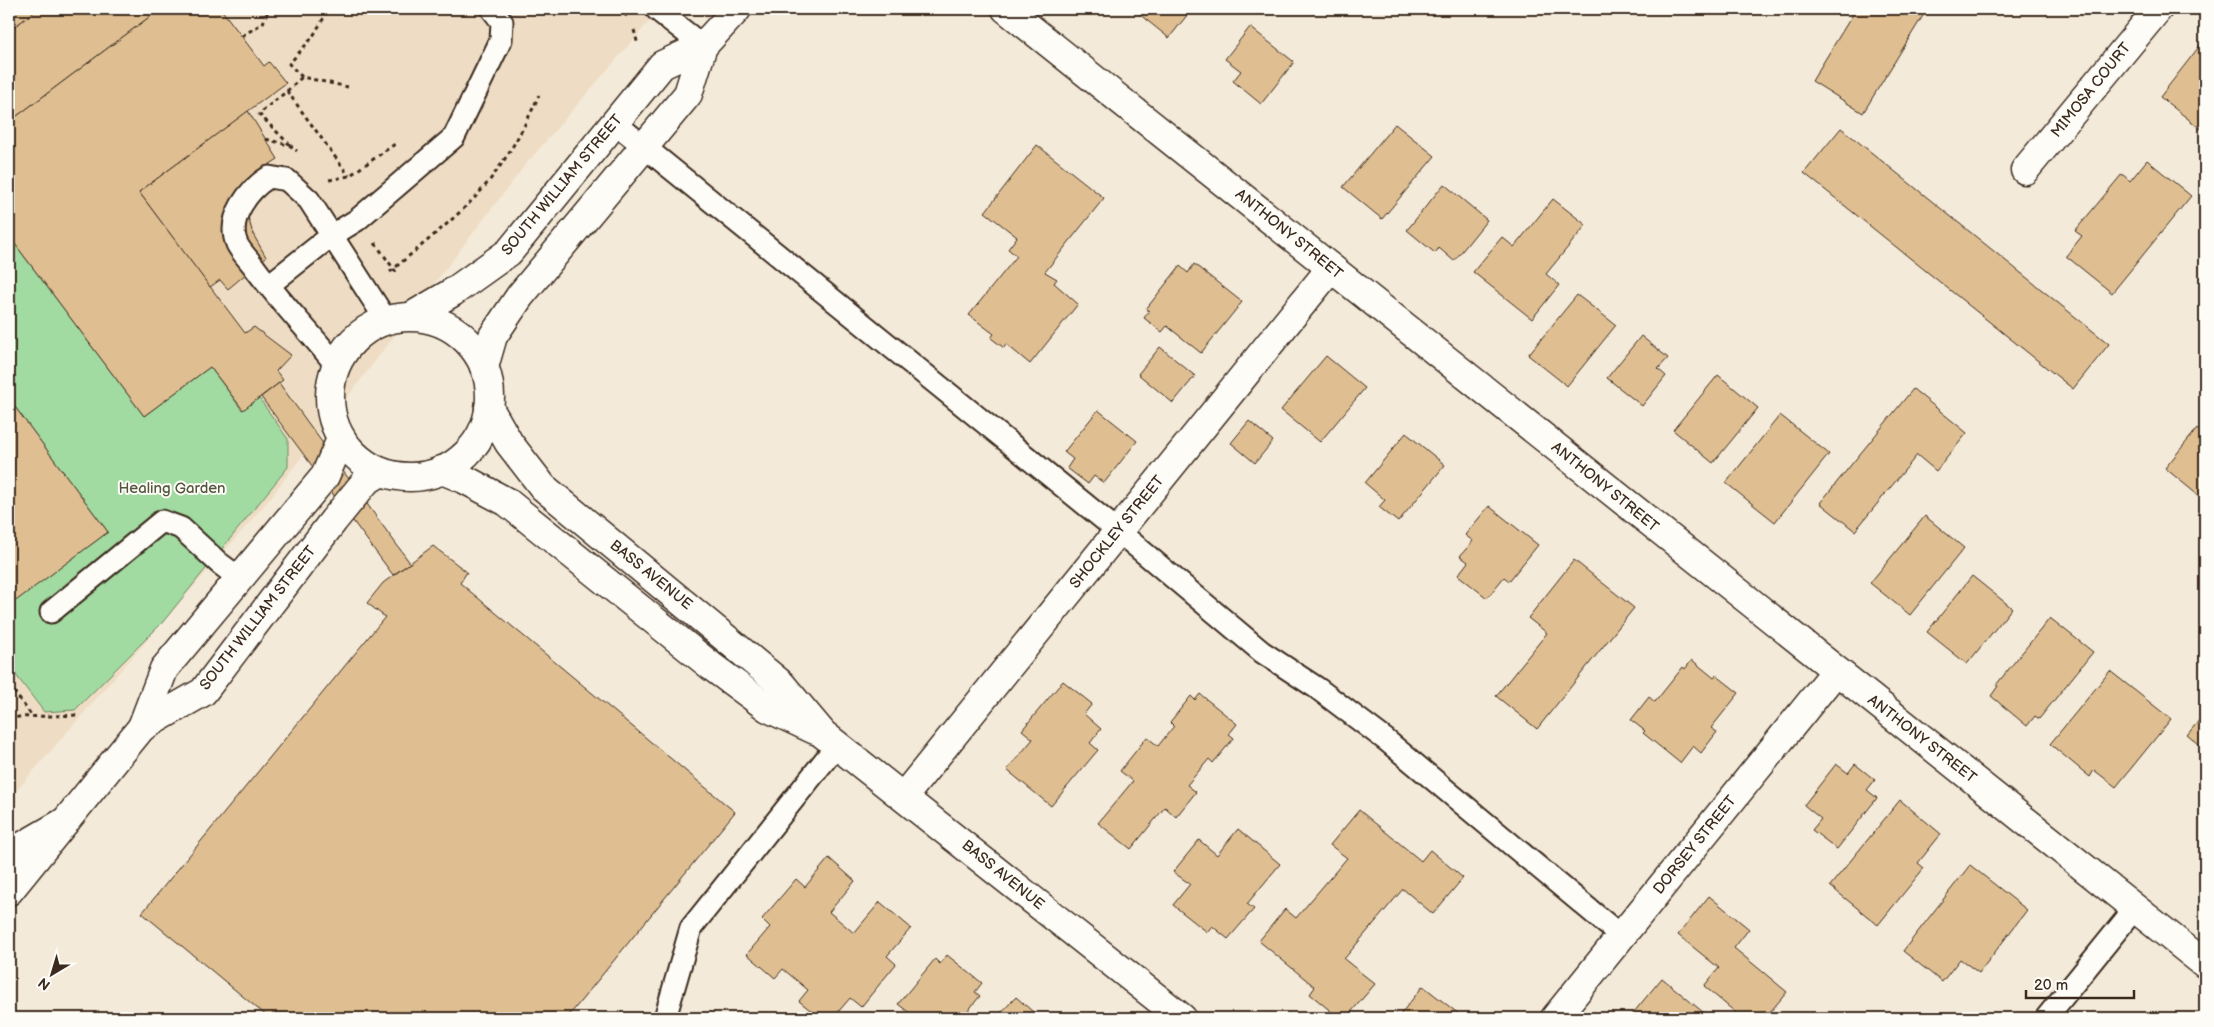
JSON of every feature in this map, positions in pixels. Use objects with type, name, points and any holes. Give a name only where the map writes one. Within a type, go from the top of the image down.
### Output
[{"type":"street","name":"SOUTH WILLIAM STREET","points":[[399,318],[453,292],[509,252],[662,65],[703,46],[737,9]]},
{"type":"street","name":"ANTHONY STREET","points":[[1006,9],[2205,964]]},
{"type":"street","name":"MIMOSA COURT","points":[[2025,170],[2158,9]]},
{"type":"street","name":"SOUTH WILLIAM STREET","points":[[484,367],[494,336],[520,296],[688,94],[703,46]]},
{"type":"street","name":"SHOCKLEY STREET","points":[[904,796],[1331,268]]},
{"type":"street","points":[[399,318],[435,320],[456,331],[473,348],[484,367],[489,387],[489,408],[484,427],[474,445],[460,460],[442,470],[422,476],[402,476],[381,472],[359,459],[342,439],[332,416],[329,392],[336,365],[346,347],[364,330],[399,318]]},
{"type":"street","name":"BASS AVENUE","points":[[489,408],[509,443],[543,486],[781,684],[830,739],[1182,1018]]},
{"type":"street","points":[[142,727],[164,669],[325,476],[342,439]]},
{"type":"street","name":"BASS AVENUE","points":[[442,470],[464,479],[507,502],[710,666],[768,708],[830,739]]},
{"type":"street","name":"SOUTH WILLIAM STREET","points":[[9,891],[142,727],[203,692],[350,500],[366,481],[381,472]]},
{"type":"street","name":"DORSEY STREET","points":[[1554,1018],[1836,671]]},
{"type":"street","points":[[9,854],[66,821]]},
{"type":"lane","points":[[269,285],[331,236],[357,220],[454,137],[501,40],[502,22],[492,9]]},
{"type":"lane","points":[[656,9],[703,46]]},
{"type":"lane","points":[[615,123],[1118,531],[1262,652],[1317,688],[1386,740],[1621,936]]},
{"type":"lane","points":[[336,365],[280,300],[237,243],[235,223],[243,203],[257,184],[269,177],[287,180],[308,200],[331,236],[399,318]]},
{"type":"lane","points":[[51,612],[162,521],[181,528],[219,563],[239,578]]},
{"type":"lane","points":[[665,1018],[691,928],[830,739]]},
{"type":"lane","points":[[2046,1018],[2135,908]]},
{"type":"path","points":[[242,36],[263,23],[269,9]]},
{"type":"path","points":[[329,9],[312,38],[289,64],[302,77],[348,88]]},
{"type":"path","points":[[291,146],[259,114],[287,92],[302,77]]},
{"type":"path","points":[[287,92],[349,176]]},
{"type":"path","points":[[385,276],[461,211],[480,192],[526,123],[538,95]]},
{"type":"path","points":[[326,180],[349,176],[395,144]]},
{"type":"path","points":[[9,685],[32,716]]},
{"type":"path","points":[[9,721],[18,717],[32,716],[80,716]]},
{"type":"shaded area","points":[[9,9],[660,9],[526,164],[268,501],[9,799]]},
{"type":"green space","name":"Healing Garden","points":[[9,236],[144,416],[210,367],[242,410],[259,398],[288,439],[288,467],[162,623],[75,710],[44,712],[9,666],[9,605],[108,532],[9,399]]},
{"type":"building","points":[[9,9],[38,9],[9,31]]},
{"type":"building","points":[[38,9],[160,9],[9,122],[9,31]]},
{"type":"building","points":[[160,9],[221,9],[264,66],[269,62],[286,83],[139,192],[245,333],[254,327],[291,355],[276,371],[283,380],[243,410],[210,367],[144,416],[9,236],[9,122]]},
{"type":"building","points":[[1133,9],[1192,9],[1169,38]]},
{"type":"building","points":[[1856,9],[1916,9],[1924,14],[1863,113],[1812,81]]},
{"type":"building","points":[[1250,27],[1294,62],[1261,104],[1233,81],[1241,71],[1225,59]]},
{"type":"building","points":[[2205,39],[2205,124],[2201,129],[2160,97]]},
{"type":"building","points":[[248,111],[278,159],[264,168],[249,184],[246,210],[253,234],[266,257],[228,289],[220,280],[210,287],[139,192]]},
{"type":"building","points":[[1395,124],[1435,156],[1382,219],[1343,187]]},
{"type":"building","points":[[1841,128],[2109,344],[2073,389],[1804,173]]},
{"type":"building","points":[[1037,145],[1104,198],[1045,272],[1057,279],[1054,283],[1078,304],[1030,364],[1006,344],[1004,348],[991,338],[994,334],[969,315],[1017,256],[1008,249],[1017,237],[985,212]]},
{"type":"building","points":[[2147,160],[2191,196],[2112,293],[2066,256],[2082,236],[2075,231],[2122,174],[2130,181]]},
{"type":"building","points":[[1444,184],[1487,220],[1454,261],[1439,248],[1435,253],[1407,230]]},
{"type":"building","points":[[1553,199],[1586,225],[1546,274],[1559,285],[1532,319],[1473,272],[1502,237],[1514,247]]},
{"type":"building","points":[[1194,264],[1242,302],[1201,353],[1167,326],[1162,332],[1144,318],[1149,311],[1146,309],[1180,266],[1188,273]]},
{"type":"building","points":[[1577,295],[1616,325],[1567,386],[1528,355]]},
{"type":"building","points":[[1641,336],[1668,358],[1658,369],[1666,376],[1642,406],[1607,378]]},
{"type":"building","points":[[1160,347],[1195,376],[1173,403],[1138,374]]},
{"type":"building","points":[[1326,356],[1365,388],[1320,442],[1281,410]]},
{"type":"building","points":[[1718,375],[1758,408],[1713,463],[1673,430]]},
{"type":"building","points":[[279,383],[410,563],[393,575],[261,397]]},
{"type":"building","points":[[1913,389],[1967,433],[1936,471],[1917,455],[1855,531],[1820,503]]},
{"type":"building","points":[[9,399],[108,532],[9,606]]},
{"type":"building","points":[[1098,410],[1137,441],[1104,483],[1094,476],[1088,484],[1067,468],[1073,459],[1064,452]]},
{"type":"building","points":[[1780,415],[1829,454],[1775,522],[1726,483]]},
{"type":"building","points":[[1249,421],[1273,441],[1255,463],[1231,443]]},
{"type":"building","points":[[2197,429],[2205,436],[2205,501],[2165,468]]},
{"type":"building","points":[[1406,433],[1445,465],[1398,522],[1379,507],[1385,500],[1365,483]]},
{"type":"building","points":[[1489,506],[1538,545],[1509,581],[1504,577],[1487,598],[1458,575],[1468,562],[1460,556],[1473,541],[1465,535]]},
{"type":"building","points":[[1925,516],[1964,548],[1910,615],[1870,583]]},
{"type":"building","points":[[433,546],[467,572],[460,583],[735,812],[567,1018],[269,1018],[142,913],[385,617],[367,603],[383,583]]},
{"type":"building","points":[[1574,560],[1634,608],[1537,729],[1496,696],[1547,633],[1528,618]]},
{"type":"building","points":[[1972,576],[2012,608],[1967,664],[1927,632]]},
{"type":"building","points":[[2050,618],[2093,652],[2039,719],[2035,716],[2027,726],[1991,696],[1998,686],[1996,685]]},
{"type":"building","points":[[1692,660],[1714,678],[1716,675],[1739,693],[1711,728],[1717,732],[1701,753],[1693,746],[1680,763],[1643,733],[1645,731],[1631,720],[1649,697],[1655,702],[1683,667],[1685,669]]},
{"type":"building","points":[[2110,671],[2171,719],[2116,787],[2094,770],[2090,777],[2050,744]]},
{"type":"building","points":[[1063,681],[1092,704],[1084,714],[1101,729],[1090,743],[1098,750],[1051,806],[1007,770],[1033,739],[1022,730]]},
{"type":"building","points":[[1200,694],[1237,724],[1229,734],[1234,738],[1213,763],[1209,759],[1187,785],[1196,792],[1176,817],[1165,807],[1131,849],[1098,823],[1133,781],[1120,771],[1147,737],[1158,746],[1174,726],[1170,722],[1191,696],[1195,700]]},
{"type":"building","points":[[2205,713],[2205,750],[2187,735]]},
{"type":"building","points":[[1836,764],[1848,773],[1855,764],[1875,780],[1867,790],[1877,798],[1837,849],[1812,830],[1821,819],[1804,805]]},
{"type":"building","points":[[1900,800],[1941,834],[1918,863],[1924,868],[1878,925],[1830,886]]},
{"type":"building","points":[[1359,810],[1421,861],[1430,850],[1463,878],[1433,914],[1403,889],[1344,959],[1375,984],[1346,1018],[1339,1018],[1310,994],[1315,987],[1259,941],[1285,909],[1296,918],[1347,858],[1330,845]]},
{"type":"building","points":[[1238,829],[1280,864],[1247,904],[1254,909],[1228,939],[1212,926],[1207,932],[1173,905],[1190,884],[1173,872],[1199,840],[1217,855]]},
{"type":"building","points":[[829,858],[855,881],[829,912],[854,933],[880,902],[911,928],[887,956],[896,964],[861,1007],[850,998],[833,1018],[820,1018],[799,1001],[808,990],[783,969],[775,978],[747,954],[770,927],[762,919],[796,879],[805,887]]},
{"type":"building","points":[[1970,865],[2027,910],[1979,973],[1960,959],[1942,982],[1903,951]]},
{"type":"building","points":[[1709,896],[1749,929],[1734,948],[1787,992],[1765,1018],[1742,1018],[1704,986],[1719,968],[1678,935]]},
{"type":"building","points":[[947,955],[982,983],[975,992],[980,996],[962,1018],[916,1018],[898,1004],[935,959],[940,964]]},
{"type":"building","points":[[1662,978],[1710,1018],[1629,1018]]},
{"type":"building","points":[[1423,986],[1464,1018],[1392,1018],[1396,1014],[1399,1016]]},
{"type":"building","points":[[1016,997],[1040,1018],[996,1018]]}]
